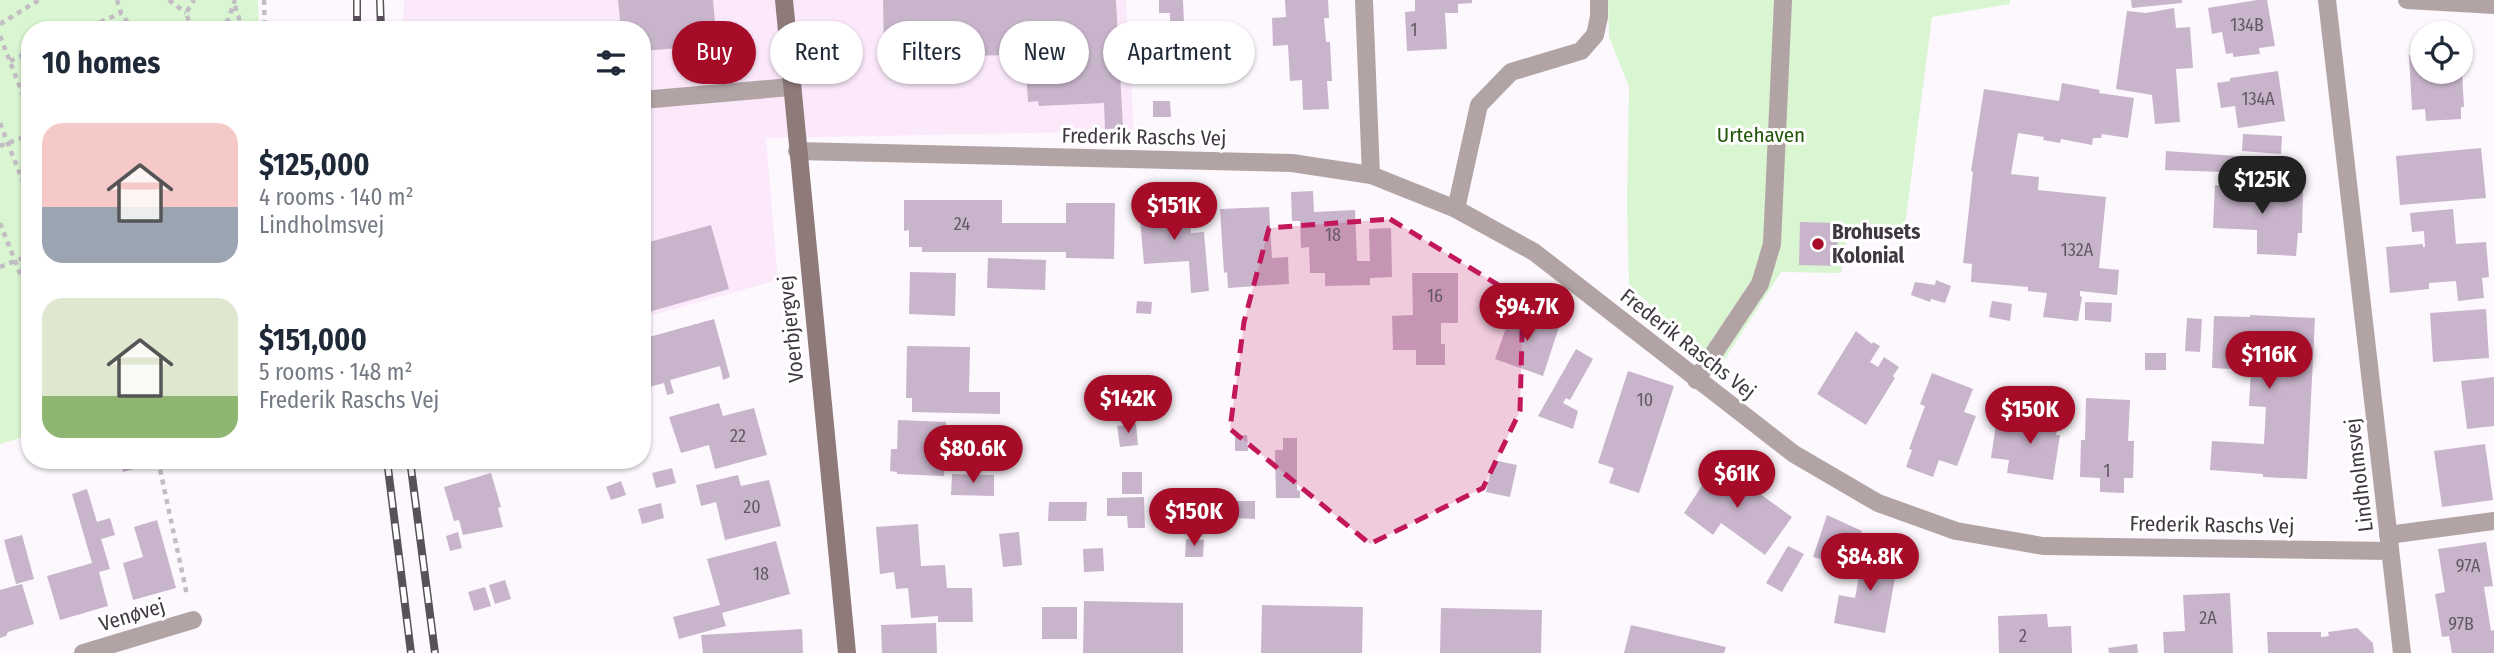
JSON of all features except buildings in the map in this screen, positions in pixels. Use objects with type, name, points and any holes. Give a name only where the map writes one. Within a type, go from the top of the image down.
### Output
[{"type":"street","name":"Voerbjergvej","points":[[784,0],[846,653]]},
{"type":"street","points":[[1364,0],[1371,175]]},
{"type":"street","points":[[1456,209],[1479,105],[1511,72],[1581,51],[1595,34],[1599,0]]},
{"type":"street","points":[[1696,380],[1760,284],[1772,244],[1783,0]]},
{"type":"street","name":"Lindholmsvej","points":[[2327,0],[2402,653]]},
{"type":"street","points":[[2407,0],[2494,5]]},
{"type":"street","points":[[651,99],[791,87]]},
{"type":"street","name":"Frederik Raschs Vej","points":[[797,151],[1292,163],[1371,175],[1456,209],[1534,252],[1794,454],[1878,503],[1956,531],[2043,546],[2389,543],[2494,522]]},
{"type":"street","name":"Venøvej","points":[[83,653],[193,620]]},
{"type":"path","points":[[0,24],[39,0]]},
{"type":"path","points":[[117,0],[127,21]]},
{"type":"path","points":[[169,0],[186,13],[189,21]]},
{"type":"path","points":[[186,13],[194,0]]},
{"type":"path","points":[[264,0],[265,21]]},
{"type":"path","points":[[227,21],[235,2]]},
{"type":"path","points":[[235,2],[239,21]]},
{"type":"path","points":[[103,21],[121,13]]},
{"type":"path","points":[[0,36],[21,91]]},
{"type":"path","points":[[10,61],[21,56]]},
{"type":"path","points":[[0,122],[21,177]]},
{"type":"path","points":[[0,146],[21,138]]},
{"type":"path","points":[[0,226],[21,276]]},
{"type":"path","points":[[0,267],[21,259]]},
{"type":"path","points":[[160,469],[193,620]]},
{"type":"highlighted area","points":[[1390,219],[1523,300],[1520,411],[1483,488],[1370,544],[1230,429],[1244,322],[1269,228]]},
{"type":"shaded area","points":[[404,0],[1126,0],[1127,21],[1103,21],[1103,84],[1131,84],[1134,131],[766,138],[778,280],[651,315],[651,21],[403,21]]},
{"type":"green space","points":[[0,0],[258,0],[259,21],[21,21],[21,438],[0,444]]},
{"type":"green space","name":"Urtehaven","points":[[1608,0],[2010,0],[2010,4],[1932,17],[1905,225],[1847,237],[1841,273],[1781,272],[1721,365],[1629,286],[1629,87],[1609,37]]},
{"type":"railway","points":[[357,0],[357,21]]},
{"type":"railway","points":[[380,0],[381,21]]},
{"type":"railway","points":[[388,469],[411,653]]},
{"type":"railway","points":[[411,469],[435,653]]},
{"type":"place","name":"Brohusets Kolonial","points":[[1818,244]]}]
